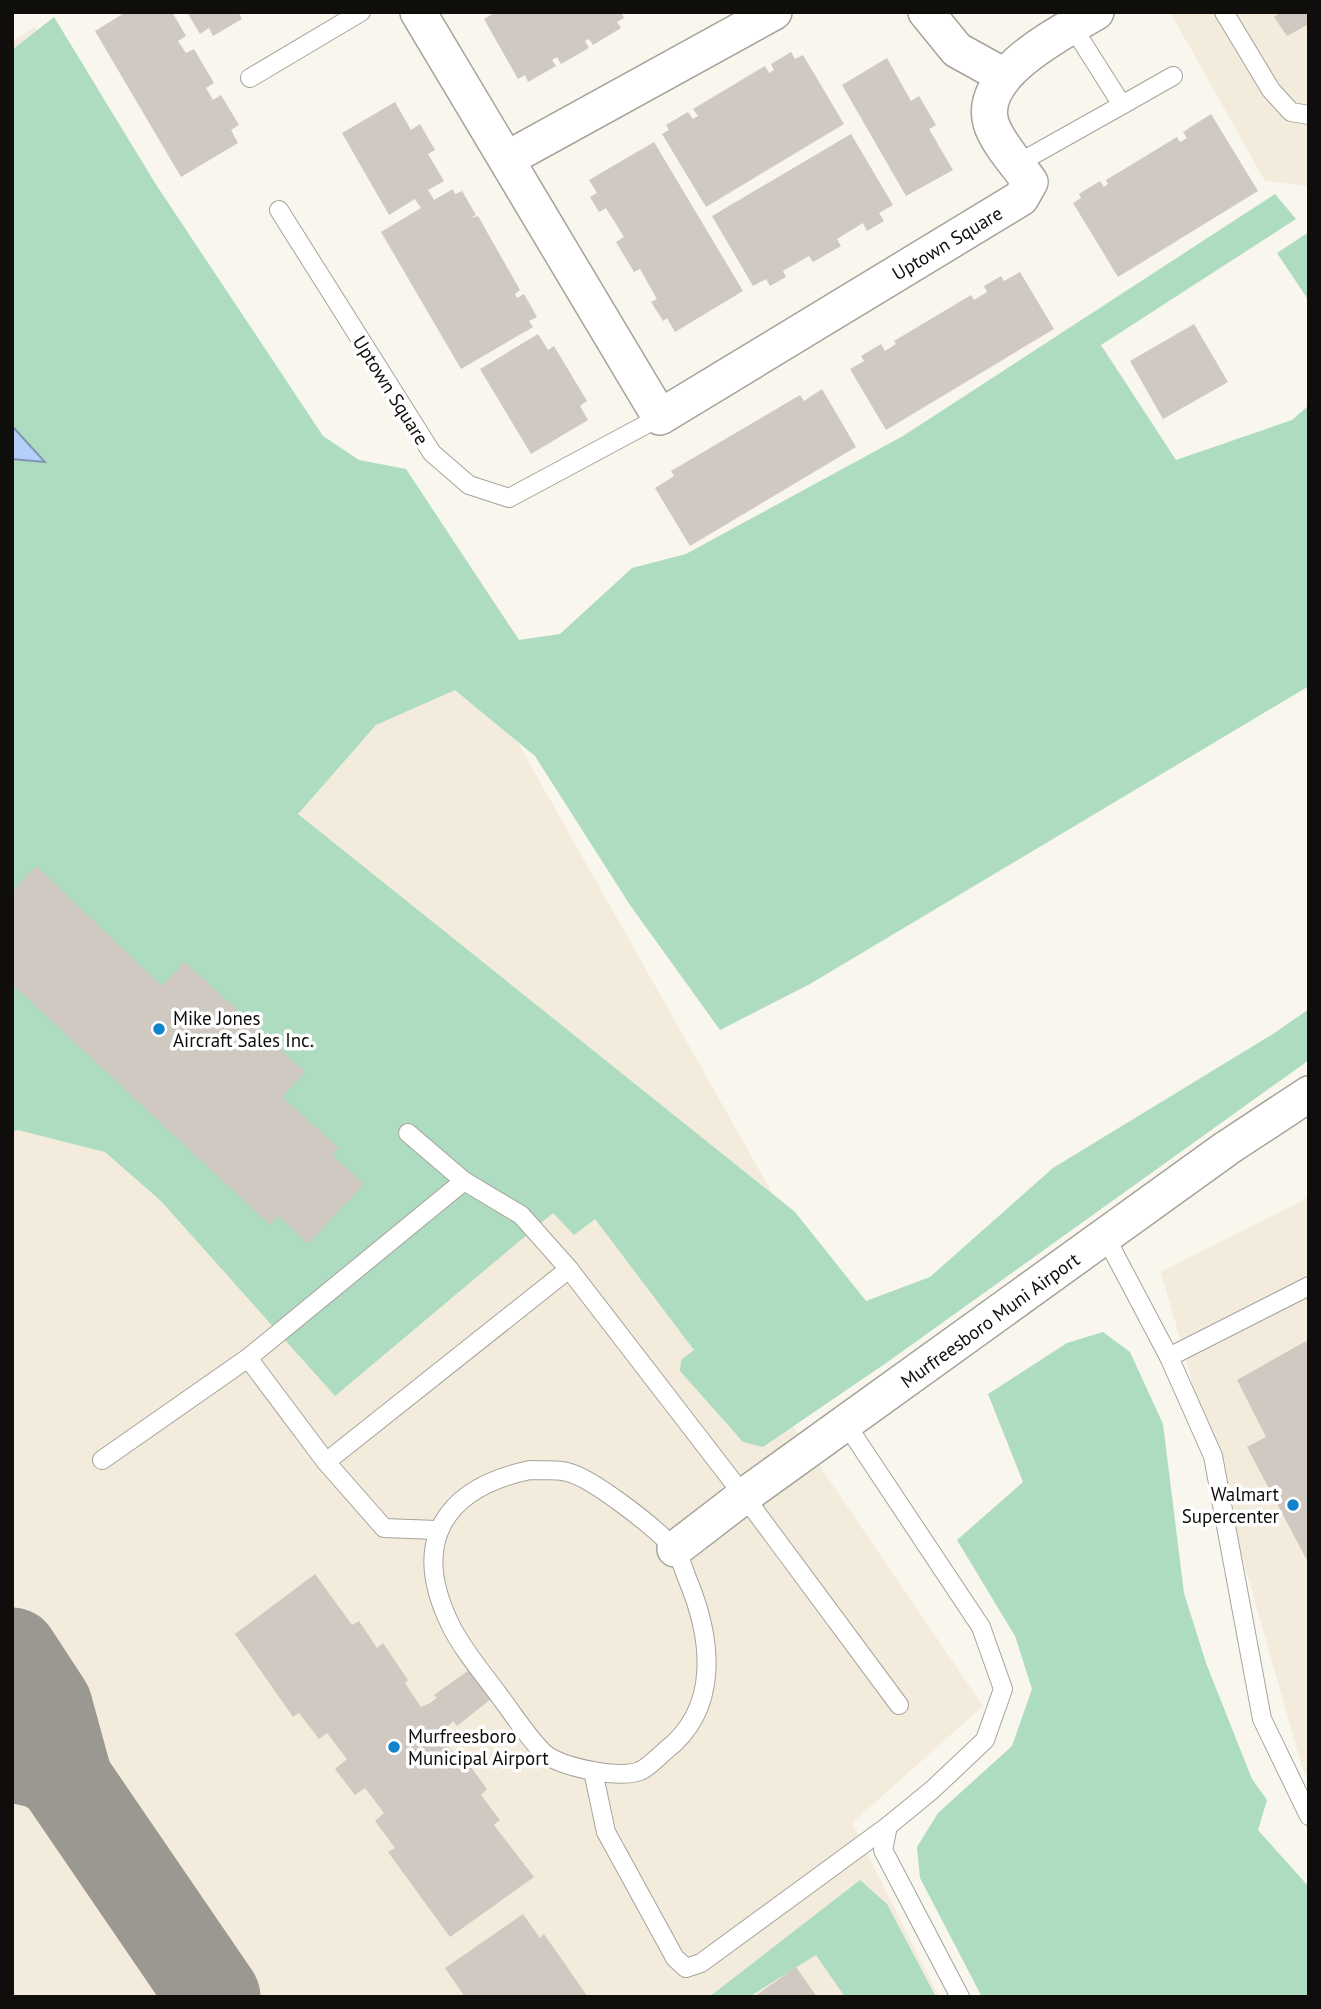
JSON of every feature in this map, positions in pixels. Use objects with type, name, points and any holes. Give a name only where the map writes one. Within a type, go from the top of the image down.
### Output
[{"type":"street","points":[[418,12],[660,417]]},
{"type":"street","points":[[507,159],[774,12]]},
{"type":"street","points":[[926,12],[957,50],[1004,76]]},
{"type":"street","name":"Uptown Square","points":[[660,417],[1021,198],[1030,182],[992,124],[989,100],[1004,76],[1077,17]]},
{"type":"street","name":"Murfreesboro Muni Airport","points":[[675,1549],[744,1496],[1227,1148],[1309,1094]]},
{"type":"lane","points":[[250,78],[361,12]]},
{"type":"lane","points":[[1232,15],[1271,90],[1291,112],[1309,115]]},
{"type":"lane","name":"Uptown Square","points":[[1077,17],[1122,105]]},
{"type":"lane","points":[[1017,164],[1173,76]]},
{"type":"lane","name":"Uptown Square","points":[[279,210],[432,453],[469,485],[509,498],[660,417]]},
{"type":"lane","points":[[408,1133],[464,1181],[521,1214],[569,1269],[744,1496],[900,1705]]},
{"type":"lane","points":[[102,1460],[248,1358],[464,1181]]},
{"type":"lane","points":[[1105,1236],[1169,1357],[1213,1455],[1262,1719],[1309,1816]]},
{"type":"lane","points":[[326,1462],[569,1269]]},
{"type":"lane","points":[[1169,1357],[1309,1286]]},
{"type":"lane","points":[[248,1358],[326,1462],[384,1528],[437,1530]]},
{"type":"lane","points":[[593,1771],[606,1832],[675,1958],[686,1968],[701,1963],[888,1826],[932,1790],[985,1740],[1003,1689],[981,1627],[846,1424]]},
{"type":"lane","points":[[530,1470],[569,1472],[605,1491],[675,1549],[693,1593],[708,1643],[708,1672],[694,1721],[678,1742],[641,1770],[618,1774],[593,1771],[547,1756],[473,1660],[450,1624],[433,1561],[437,1530],[470,1491],[497,1477],[530,1470]]},
{"type":"lane","points":[[888,1826],[883,1850],[960,1997]]},
{"type":"shaded area","points":[[1170,12],[1309,12],[1309,186],[1265,181]]},
{"type":"shaded area","name":"Murfreesboro Municipal Airport","points":[[35,27],[496,704],[844,1320],[762,1381],[983,1706],[852,1823],[939,1997],[12,1997],[12,41]]},
{"type":"shaded area","points":[[1309,1197],[1309,1781],[1303,1770],[1161,1272]]},
{"type":"green space","points":[[54,17],[155,183],[323,436],[359,460],[406,469],[519,640],[560,634],[632,568],[686,554],[903,436],[1275,194],[1296,219],[1101,345],[1176,460],[1292,420],[1309,405],[1309,686],[810,984],[720,1030],[630,905],[535,756],[455,690],[376,725],[298,814],[795,1212],[866,1301],[930,1277],[1053,1168],[1273,1034],[1309,1009],[1309,1060],[889,1361],[763,1447],[743,1442],[680,1371],[681,1360],[694,1350],[595,1219],[574,1235],[553,1213],[335,1396],[161,1201],[105,1152],[18,1130],[12,1132],[12,459],[44,461],[12,426],[12,50]]},
{"type":"green space","points":[[1309,232],[1309,301],[1277,253]]},
{"type":"green space","points":[[1103,1332],[1130,1352],[1163,1424],[1184,1593],[1206,1663],[1252,1779],[1267,1800],[1258,1830],[1309,1887],[1309,1997],[982,1997],[920,1878],[917,1847],[938,1813],[1012,1746],[1032,1689],[1015,1636],[957,1540],[1023,1482],[988,1394],[1067,1343]]},
{"type":"green space","points":[[860,1880],[887,1904],[936,1997],[845,1997],[816,1955],[749,1997],[709,1997]]},
{"type":"water","points":[[12,426],[45,462],[12,459]]},
{"type":"building","points":[[126,12],[172,12],[186,36],[178,41],[186,53],[194,49],[214,83],[206,88],[213,100],[221,95],[239,125],[231,130],[238,143],[181,177],[95,31]]},
{"type":"building","points":[[187,12],[238,12],[242,19],[213,36],[209,28],[200,34]]},
{"type":"building","points":[[496,12],[621,12],[624,18],[617,22],[621,28],[593,45],[589,39],[585,41],[589,48],[561,64],[557,57],[552,60],[556,66],[528,82],[525,75],[518,79],[484,19]]},
{"type":"building","points":[[1281,12],[1309,12],[1309,24],[1287,36],[1274,17]]},
{"type":"building","points":[[791,52],[795,59],[803,55],[844,124],[706,207],[662,134],[669,130],[666,125],[688,112],[693,119],[698,116],[693,109],[765,66],[769,73],[774,70],[771,64]]},
{"type":"building","points":[[887,58],[911,101],[919,96],[936,125],[929,129],[953,170],[906,196],[842,85]]},
{"type":"building","points":[[395,102],[411,130],[420,124],[435,150],[428,154],[444,181],[428,190],[434,200],[453,189],[455,194],[462,191],[476,215],[470,218],[478,216],[520,290],[515,294],[517,298],[524,294],[537,317],[529,321],[533,327],[461,369],[381,232],[421,208],[415,199],[389,215],[342,133]]},
{"type":"building","points":[[1211,114],[1258,191],[1118,277],[1073,203],[1081,198],[1079,194],[1100,181],[1104,187],[1108,184],[1106,180],[1177,137],[1180,142],[1187,138],[1183,132]]},
{"type":"building","points":[[851,134],[893,205],[879,213],[884,221],[867,231],[863,223],[837,239],[841,246],[813,262],[809,256],[783,271],[786,277],[770,286],[766,279],[753,286],[712,216]]},
{"type":"building","points":[[654,142],[743,291],[675,332],[667,318],[663,321],[651,302],[657,299],[640,269],[634,272],[616,242],[624,237],[606,208],[599,212],[590,197],[597,193],[589,180]]},
{"type":"building","points":[[1020,272],[1054,329],[886,430],[850,369],[864,361],[861,356],[881,344],[885,351],[896,344],[894,341],[971,295],[974,300],[987,292],[984,286],[1001,276],[1004,281]]},
{"type":"building","points":[[1194,324],[1228,382],[1163,419],[1130,361]]},
{"type":"building","points":[[538,334],[548,350],[554,346],[587,401],[580,406],[588,420],[531,454],[480,369]]},
{"type":"building","points":[[822,389],[856,447],[690,546],[655,488],[674,476],[671,471],[800,395],[804,401]]},
{"type":"building","name":"Mike Jones Aircraft Sales Inc.","points":[[36,866],[162,986],[185,962],[305,1072],[282,1097],[339,1148],[332,1155],[364,1184],[308,1244],[278,1216],[270,1225],[12,984],[12,892]]},
{"type":"building","name":"Walmart Supercenter","points":[[1306,1341],[1309,1347],[1309,1564],[1247,1447],[1266,1437],[1237,1380]]},
{"type":"building","name":"Murfreesboro Municipal Airport","points":[[315,1574],[352,1625],[359,1621],[377,1648],[383,1643],[408,1680],[405,1683],[421,1707],[437,1698],[434,1695],[469,1670],[491,1699],[457,1726],[453,1721],[440,1734],[457,1758],[462,1755],[487,1789],[481,1795],[500,1820],[494,1825],[534,1877],[450,1937],[388,1852],[395,1848],[375,1821],[384,1813],[365,1788],[355,1795],[335,1769],[347,1759],[327,1733],[319,1739],[299,1713],[293,1717],[235,1634]]},
{"type":"building","points":[[523,1914],[540,1938],[544,1934],[588,1997],[465,1997],[445,1968]]},
{"type":"building","points":[[796,1967],[817,1997],[754,1997]]},
{"type":"taxiway","points":[[12,1654],[46,1706],[66,1779]]},
{"type":"taxiway","points":[[12,1756],[41,1762],[61,1773],[214,1997]]},
{"type":"place","name":"Mike Jones Aircraft Sales Inc.","points":[[159,1029]]},
{"type":"place","name":"Walmart Supercenter","points":[[1293,1505]]},
{"type":"place","name":"Murfreesboro Municipal Airport","points":[[394,1747]]}]
